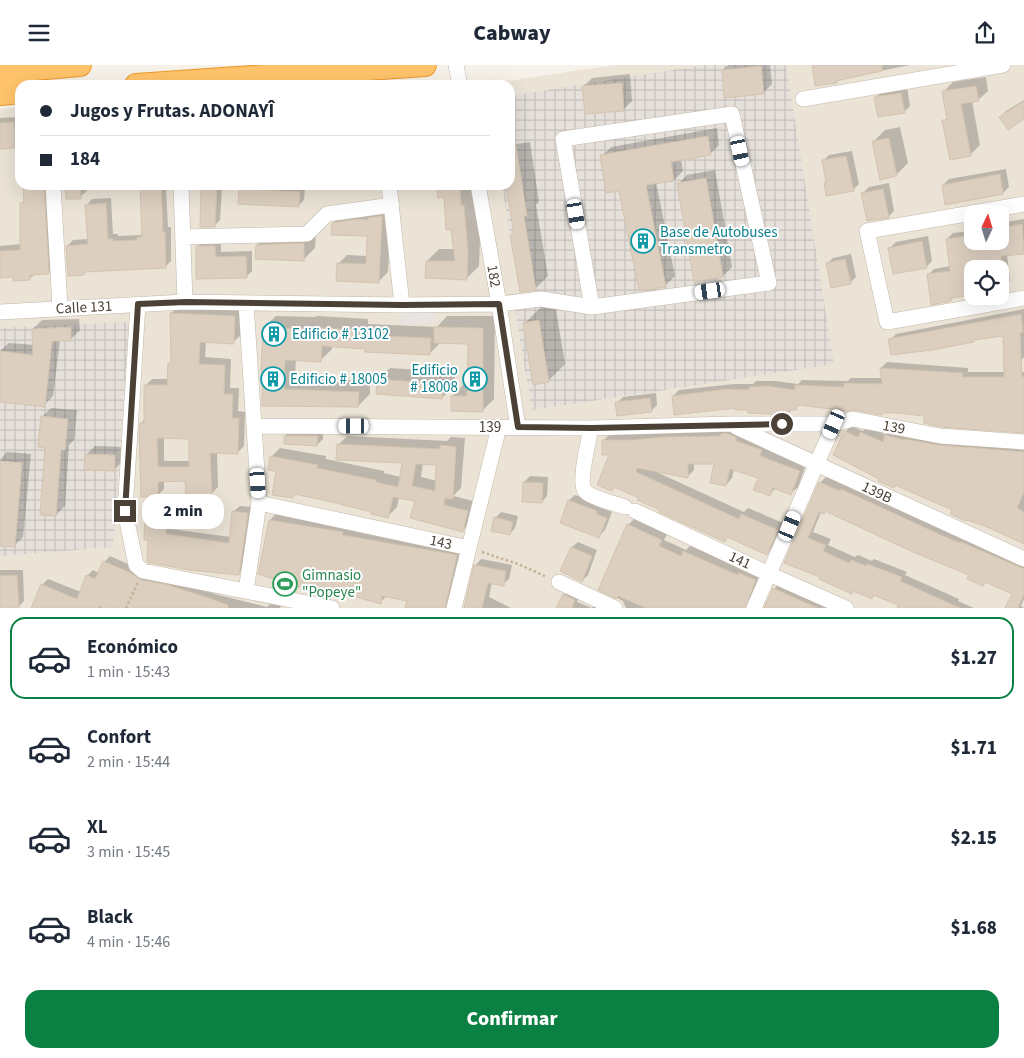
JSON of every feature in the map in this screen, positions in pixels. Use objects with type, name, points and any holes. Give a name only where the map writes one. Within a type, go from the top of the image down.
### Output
[{"type":"highway","points":[[0,71],[80,65]]},
{"type":"highway","points":[[208,80],[425,65]]},
{"type":"highway","points":[[0,94],[15,93]]},
{"type":"street","points":[[456,65],[459,80]]},
{"type":"street","points":[[803,99],[1003,65]]},
{"type":"street","name":"Calle 131","points":[[0,312],[186,302],[402,305],[499,304],[541,299],[592,307],[769,283],[732,114],[563,139],[592,307]]},
{"type":"street","points":[[53,190],[60,308]]},
{"type":"street","points":[[181,190],[186,302]]},
{"type":"street","points":[[390,190],[402,305]]},
{"type":"street","name":"182","points":[[479,190],[518,427]]},
{"type":"street","points":[[1024,204],[867,231],[886,322],[1024,297]]},
{"type":"street","points":[[183,237],[307,234],[326,214],[392,205]]},
{"type":"street","points":[[246,303],[259,503],[246,591]]},
{"type":"street","points":[[138,304],[125,511],[140,568],[332,608]]},
{"type":"street","name":"139","points":[[254,426],[591,428],[730,424],[834,424],[853,419],[940,436],[1024,442]]},
{"type":"street","name":"139B","points":[[730,424],[1024,559]]},
{"type":"street","points":[[754,608],[834,424]]},
{"type":"street","points":[[454,608],[499,427]]},
{"type":"street","name":"141","points":[[591,428],[582,484],[584,490],[589,494],[630,509],[846,608]]},
{"type":"street","name":"143","points":[[259,503],[469,548]]},
{"type":"street","points":[[559,582],[615,608]]},
{"type":"path","name":"143","points":[[469,548],[518,564],[559,582]]},
{"type":"path","points":[[126,608],[140,568]]},
{"type":"shaded area","points":[[615,65],[1024,65],[1024,608],[0,608],[0,109],[15,108],[15,190],[515,190],[515,80]]},
{"type":"shaded area","points":[[704,65],[786,65],[834,364],[532,410],[513,298],[536,294],[526,232],[510,234],[503,190],[515,190],[515,95]]},
{"type":"shaded area","points":[[401,306],[434,306],[434,323],[401,324]]},
{"type":"shaded area","points":[[129,322],[113,547],[0,556],[0,328]]},
{"type":"building","points":[[812,65],[882,65],[882,71],[836,81],[837,83],[815,86]]},
{"type":"building","points":[[761,66],[764,94],[724,98],[722,70]]},
{"type":"building","points":[[622,83],[624,111],[585,114],[582,86]]},
{"type":"building","points":[[976,86],[979,101],[961,104],[971,156],[950,160],[942,120],[947,120],[942,91]]},
{"type":"building","points":[[901,93],[905,113],[878,117],[874,97]]},
{"type":"building","points":[[1024,101],[1024,119],[1008,130],[999,117]]},
{"type":"building","points":[[14,122],[15,148],[0,149],[0,123]]},
{"type":"building","points":[[708,136],[711,155],[671,162],[674,181],[646,185],[666,287],[639,291],[619,191],[606,193],[600,155]]},
{"type":"building","points":[[889,138],[897,176],[880,180],[872,141]]},
{"type":"building","points":[[516,145],[527,216],[524,216],[536,290],[520,292],[510,235],[514,234],[507,190],[515,190]]},
{"type":"building","points":[[846,156],[854,191],[826,196],[824,182],[826,182],[822,160]]},
{"type":"building","points":[[1000,174],[1003,194],[945,205],[942,185]]},
{"type":"building","points":[[706,178],[723,277],[694,282],[677,183]]},
{"type":"building","points":[[883,189],[889,218],[867,221],[861,193]]},
{"type":"building","points":[[23,190],[44,190],[49,274],[30,275],[30,280],[13,281],[13,277],[0,278],[0,251],[20,250],[20,203],[24,203]]},
{"type":"building","points":[[65,190],[80,190],[81,199],[66,199]]},
{"type":"building","points":[[140,190],[161,190],[166,268],[84,272],[84,275],[68,276],[66,246],[88,244],[85,205],[106,203],[108,239],[113,239],[113,241],[137,240],[137,237],[142,237]]},
{"type":"building","points":[[201,190],[217,190],[215,227],[200,227]]},
{"type":"building","points":[[239,190],[300,192],[299,207],[238,204]]},
{"type":"building","points":[[437,190],[460,190],[461,205],[464,205],[468,252],[467,280],[425,278],[426,261],[455,261],[451,230],[446,230],[444,197],[438,198]]},
{"type":"building","points":[[382,216],[379,283],[336,281],[337,263],[366,264],[367,236],[331,235],[332,223],[358,219],[368,220],[368,218]]},
{"type":"building","points":[[1022,224],[1024,254],[1001,256],[1001,260],[964,260],[964,296],[951,298],[951,301],[931,305],[927,274],[950,271],[946,239],[964,236],[964,250],[1009,250],[1009,226]]},
{"type":"building","points":[[922,241],[927,268],[893,274],[888,248]]},
{"type":"building","points":[[304,243],[304,261],[255,259],[256,245]]},
{"type":"building","points":[[196,246],[215,246],[216,257],[246,256],[247,278],[196,279]]},
{"type":"building","points":[[845,259],[851,284],[831,288],[826,263]]},
{"type":"building","points":[[170,313],[235,316],[234,344],[200,342],[199,364],[225,365],[224,394],[233,394],[232,418],[239,418],[238,454],[210,453],[212,495],[186,496],[185,481],[158,482],[158,497],[141,497],[139,432],[140,423],[144,423],[144,385],[167,385],[168,363],[171,363]],"holes":[[[157,438],[189,439],[189,467],[158,467]]]},
{"type":"building","points":[[1021,314],[1023,332],[1020,333],[1022,377],[1024,377],[1024,433],[941,427],[924,423],[924,416],[897,413],[882,413],[882,415],[855,410],[847,411],[798,405],[796,410],[789,410],[788,415],[748,413],[748,410],[735,410],[735,408],[674,415],[672,396],[727,389],[749,390],[749,387],[768,386],[795,390],[795,385],[844,387],[844,383],[882,384],[880,368],[963,373],[962,377],[1004,377],[1003,336],[974,340],[974,342],[932,350],[891,355],[888,339]]},
{"type":"building","points":[[539,320],[549,382],[533,385],[523,323]]},
{"type":"building","points":[[71,327],[71,341],[52,341],[45,407],[0,402],[0,351],[33,355],[32,329]]},
{"type":"building","points":[[263,327],[357,330],[357,335],[431,338],[430,355],[365,352],[365,349],[322,346],[321,362],[285,360],[284,389],[359,392],[358,407],[262,406]]},
{"type":"building","points":[[434,327],[483,328],[483,412],[451,411],[451,396],[467,396],[468,344],[434,343]]},
{"type":"building","points":[[377,379],[444,384],[442,399],[376,394]]},
{"type":"building","points":[[650,398],[652,412],[617,416],[615,402]]},
{"type":"building","points":[[41,416],[68,419],[65,450],[61,450],[56,516],[40,515],[45,448],[38,447]]},
{"type":"building","points":[[844,431],[858,437],[860,432],[883,442],[885,435],[938,445],[1024,452],[1024,492],[1017,508],[1024,512],[1024,544],[987,527],[950,514],[952,510],[895,485],[894,488],[878,481],[879,479],[833,455]]},
{"type":"building","points":[[726,433],[736,437],[736,441],[762,450],[760,456],[800,471],[791,495],[773,488],[770,496],[753,490],[758,478],[730,469],[726,486],[710,483],[714,464],[688,464],[688,478],[637,468],[636,472],[739,519],[741,514],[778,530],[767,555],[727,537],[725,542],[659,512],[660,510],[637,500],[639,498],[614,487],[612,491],[597,485],[609,455],[602,455],[602,440],[720,436]]},
{"type":"building","points":[[284,436],[318,436],[317,446],[284,444]]},
{"type":"building","points":[[337,444],[440,449],[440,445],[456,447],[453,499],[445,498],[444,505],[468,511],[463,532],[410,518],[415,501],[393,497],[388,518],[332,502],[294,494],[293,498],[272,495],[276,471],[268,470],[270,456],[318,465],[317,468],[376,480],[376,482],[398,487],[402,463],[336,460]],"holes":[[[416,464],[436,465],[435,491],[412,486]]]},
{"type":"building","points":[[85,454],[115,455],[115,471],[84,470]]},
{"type":"building","points":[[0,461],[22,463],[15,547],[0,546]]},
{"type":"building","points":[[523,482],[543,483],[542,503],[522,502]]},
{"type":"building","points":[[819,482],[840,491],[841,489],[941,535],[1024,569],[1024,594],[1018,608],[1005,608],[1012,594],[985,582],[983,586],[967,579],[969,575],[913,552],[825,511],[824,514],[819,512],[808,538],[826,545],[823,551],[849,563],[851,560],[866,566],[867,564],[902,577],[900,581],[960,608],[897,608],[898,605],[873,595],[872,599],[853,591],[852,594],[819,579],[820,577],[784,563]]},
{"type":"building","points":[[568,500],[597,511],[596,514],[607,518],[599,538],[560,523]]},
{"type":"building","points":[[232,511],[248,513],[239,575],[189,570],[147,562],[148,540],[144,540],[145,516],[166,517],[166,534],[229,543]]},
{"type":"building","points":[[494,517],[513,522],[510,535],[491,531]]},
{"type":"building","points":[[269,520],[343,532],[342,535],[457,555],[445,608],[405,608],[407,601],[382,596],[381,604],[338,592],[313,587],[312,590],[258,574]]},
{"type":"building","points":[[627,524],[662,540],[659,546],[681,556],[683,551],[738,575],[739,573],[756,580],[745,608],[646,608],[618,596],[617,599],[598,590]]},
{"type":"building","points":[[571,547],[592,556],[582,582],[560,571]]},
{"type":"building","points":[[103,561],[131,573],[141,580],[168,585],[209,598],[228,605],[228,608],[107,608],[100,605],[98,608],[31,608],[41,584],[77,599],[86,575],[95,579]]},
{"type":"building","points":[[474,565],[506,571],[504,586],[488,583],[482,608],[464,608]]},
{"type":"building","points":[[17,575],[19,608],[0,608],[0,576]]},
{"type":"building","points":[[773,588],[793,597],[818,608],[764,608]]},
{"type":"building","points":[[563,594],[575,600],[572,608],[556,608]]},
{"type":"place","name":"Base de Autobuses Transmetro","points":[[643,241]]},
{"type":"place","name":"Edificio # 13102","points":[[274,334]]},
{"type":"place","name":"Edificio # 18005","points":[[273,379]]},
{"type":"place","name":"Edificio # 18008","points":[[475,379]]},
{"type":"place","name":"Gimnasio \"Popeye\"","points":[[285,584]]},
{"type":"route","points":[[125,511],[138,304],[186,302],[402,305],[499,304],[518,427],[591,428],[782,424]]}]
